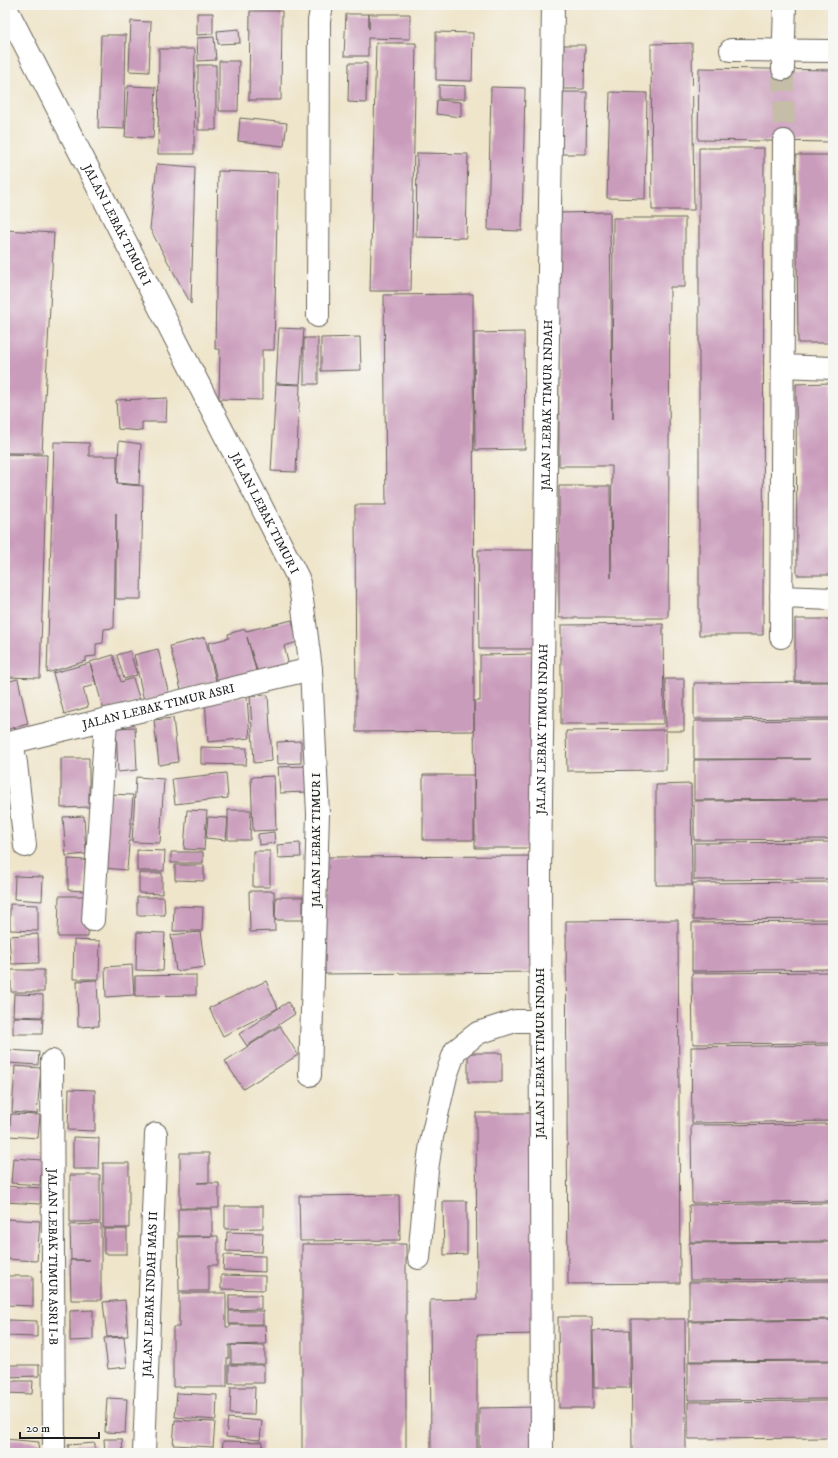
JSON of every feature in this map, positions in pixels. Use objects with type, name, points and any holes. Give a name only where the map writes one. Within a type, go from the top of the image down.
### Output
[{"type":"street","points":[[318,316],[320,21],[322,5]]},
{"type":"street","name":"JALAN LEBAK TIMUR INDAH","points":[[542,1453],[540,869],[553,5]]},
{"type":"street","points":[[783,60],[785,5]]},
{"type":"street","name":"JALAN LEBAK TIMUR I","points":[[5,6],[293,567],[300,589],[311,669],[318,814],[310,1075]]},
{"type":"street","points":[[731,50],[783,60],[833,51]]},
{"type":"street","points":[[781,637],[784,141]]},
{"type":"street","points":[[782,366],[833,368]]},
{"type":"street","points":[[781,597],[833,599]]},
{"type":"street","name":"JALAN LEBAK TIMUR ASRI","points":[[8,744],[311,669]]},
{"type":"street","points":[[93,920],[106,720]]},
{"type":"street","points":[[8,744],[16,763],[25,846]]},
{"type":"street","points":[[419,1258],[427,1170],[432,1137],[446,1076],[455,1051],[478,1033],[514,1021],[540,1021]]},
{"type":"street","name":"JALAN LEBAK TIMUR ASRI I-B","points":[[52,1061],[54,1453]]},
{"type":"street","name":"JALAN LEBAK INDAH MAS II","points":[[144,1453],[156,1134]]},
{"type":"building","points":[[250,11],[282,11],[281,100],[249,100]]},
{"type":"building","points":[[197,13],[213,13],[213,34],[197,35]]},
{"type":"building","points":[[346,14],[410,14],[410,39],[368,38],[368,56],[344,56]]},
{"type":"building","points":[[131,21],[151,22],[149,72],[129,71]]},
{"type":"building","points":[[239,29],[240,43],[218,44],[217,31]]},
{"type":"building","points":[[436,32],[473,33],[472,81],[436,80]]},
{"type":"building","points":[[101,35],[126,35],[124,129],[98,128]]},
{"type":"building","points":[[214,37],[216,60],[198,61],[197,38]]},
{"type":"building","points":[[376,43],[416,43],[411,291],[370,291]]},
{"type":"building","points":[[692,43],[694,210],[652,210],[651,44]]},
{"type":"building","points":[[564,45],[585,45],[584,89],[563,89]]},
{"type":"building","points":[[159,49],[195,49],[194,154],[158,154]]},
{"type":"building","points":[[219,61],[239,61],[238,111],[219,111]]},
{"type":"building","points":[[349,63],[367,63],[366,103],[348,102]]},
{"type":"building","points":[[198,65],[216,65],[216,130],[198,130]]},
{"type":"building","points":[[699,68],[833,70],[833,142],[698,140]]},
{"type":"building","points":[[439,85],[465,86],[465,99],[439,99]]},
{"type":"building","points":[[128,86],[156,87],[153,138],[125,137]]},
{"type":"building","points":[[491,87],[525,88],[522,231],[488,230]]},
{"type":"building","points":[[563,92],[587,92],[586,154],[562,154]]},
{"type":"building","points":[[610,92],[647,93],[645,199],[607,198]]},
{"type":"building","points":[[437,100],[461,102],[461,117],[436,114]]},
{"type":"building","points":[[240,118],[287,123],[284,146],[238,141]]},
{"type":"building","points":[[699,148],[764,148],[763,635],[699,635]]},
{"type":"building","points":[[417,153],[468,154],[466,238],[416,237]]},
{"type":"building","points":[[796,155],[833,155],[833,343],[798,343]]},
{"type":"building","points":[[157,164],[195,167],[191,304],[150,229]]},
{"type":"building","points":[[218,171],[278,173],[274,350],[262,350],[262,400],[219,399],[220,349],[215,349]]},
{"type":"building","points":[[610,212],[612,420],[613,218],[685,218],[685,287],[670,287],[668,618],[559,618],[559,486],[610,486],[611,578],[612,466],[559,466],[558,213]]},
{"type":"building","points":[[5,230],[54,233],[42,453],[5,453]]},
{"type":"building","points":[[473,294],[474,731],[356,732],[355,505],[386,505],[384,295]]},
{"type":"building","points":[[279,328],[304,329],[300,384],[276,383]]},
{"type":"building","points":[[524,332],[525,449],[475,450],[474,333]]},
{"type":"building","points":[[360,337],[361,370],[321,371],[321,338]]},
{"type":"building","points":[[304,338],[318,338],[318,384],[304,384]]},
{"type":"building","points":[[833,383],[833,575],[797,575],[796,384]]},
{"type":"building","points":[[276,384],[300,385],[296,472],[271,471]]},
{"type":"building","points":[[167,398],[166,422],[142,422],[142,431],[118,429],[116,400]]},
{"type":"building","points":[[119,441],[141,444],[139,485],[117,483]]},
{"type":"building","points":[[54,442],[89,443],[89,456],[117,456],[117,484],[143,486],[141,599],[116,599],[116,513],[114,628],[104,629],[103,643],[96,644],[96,656],[86,657],[86,661],[47,673]]},
{"type":"building","points":[[5,454],[47,455],[40,678],[5,677]]},
{"type":"building","points":[[478,550],[540,550],[540,649],[479,649]]},
{"type":"building","points":[[795,619],[833,619],[833,681],[795,681]]},
{"type":"building","points":[[292,620],[298,642],[284,646],[289,666],[258,674],[247,637],[257,674],[218,684],[208,643],[229,638],[228,634],[245,629],[246,631]]},
{"type":"building","points":[[663,624],[664,724],[561,724],[561,625]]},
{"type":"building","points":[[205,637],[216,681],[181,690],[170,646]]},
{"type":"building","points":[[158,649],[169,695],[144,701],[134,655]]},
{"type":"building","points":[[130,651],[137,675],[124,679],[117,655]]},
{"type":"building","points":[[540,654],[535,848],[475,848],[474,701],[480,701],[480,655]]},
{"type":"building","points":[[113,655],[121,682],[133,678],[140,701],[104,711],[90,662]]},
{"type":"building","points":[[90,663],[96,685],[83,688],[88,707],[64,714],[53,673]]},
{"type":"building","points":[[18,679],[28,724],[5,730],[5,682]]},
{"type":"building","points":[[665,679],[684,679],[684,731],[666,731],[666,770],[567,771],[566,731],[666,730]]},
{"type":"building","points":[[833,682],[833,718],[694,719],[694,683]]},
{"type":"building","points":[[268,695],[272,761],[254,763],[250,696]]},
{"type":"building","points":[[247,697],[250,738],[208,742],[205,701]]},
{"type":"building","points":[[173,718],[178,762],[159,765],[154,720]]},
{"type":"building","points":[[833,720],[833,799],[694,800],[694,760],[810,759],[694,759],[694,721]]},
{"type":"building","points":[[135,727],[137,770],[118,772],[116,728]]},
{"type":"building","points":[[301,741],[301,763],[278,764],[277,742]]},
{"type":"building","points":[[201,747],[247,748],[246,765],[201,764]]},
{"type":"building","points":[[61,758],[89,758],[89,807],[61,808]]},
{"type":"building","points":[[307,766],[308,792],[280,793],[278,767]]},
{"type":"building","points":[[226,773],[228,798],[175,804],[172,779]]},
{"type":"building","points":[[423,775],[474,775],[474,840],[423,840]]},
{"type":"building","points":[[274,776],[276,830],[253,831],[251,777]]},
{"type":"building","points":[[136,777],[164,779],[160,843],[132,842]]},
{"type":"building","points":[[691,784],[692,885],[656,885],[656,785]]},
{"type":"building","points":[[108,794],[133,795],[127,870],[103,868]]},
{"type":"building","points":[[833,800],[833,839],[694,840],[694,801]]},
{"type":"building","points":[[187,810],[207,811],[204,850],[184,849]]},
{"type":"building","points":[[228,810],[251,810],[250,840],[228,840]]},
{"type":"building","points":[[84,816],[86,854],[66,856],[63,817]]},
{"type":"building","points":[[208,817],[228,818],[226,840],[206,838]]},
{"type":"building","points":[[274,832],[275,843],[259,845],[258,834]]},
{"type":"building","points":[[833,842],[833,879],[694,880],[694,843]]},
{"type":"building","points":[[300,843],[301,857],[278,858],[277,845]]},
{"type":"building","points":[[137,850],[165,851],[164,871],[137,871]]},
{"type":"building","points":[[253,851],[270,851],[270,887],[253,887]]},
{"type":"building","points":[[171,852],[203,852],[203,863],[171,863]]},
{"type":"building","points":[[536,856],[537,972],[325,974],[324,857]]},
{"type":"building","points":[[68,859],[85,860],[85,891],[68,890]]},
{"type":"building","points":[[175,865],[204,865],[204,881],[175,880]]},
{"type":"building","points":[[139,873],[162,873],[162,894],[139,893]]},
{"type":"building","points":[[15,876],[43,877],[42,901],[14,899]]},
{"type":"building","points":[[833,882],[833,919],[693,920],[693,883]]},
{"type":"building","points":[[249,891],[274,891],[275,931],[250,932]]},
{"type":"building","points":[[59,896],[88,896],[88,937],[58,937]]},
{"type":"building","points":[[137,897],[164,897],[165,915],[137,915]]},
{"type":"building","points":[[276,897],[303,897],[303,920],[275,920]]},
{"type":"building","points":[[10,904],[38,905],[38,931],[10,930]]},
{"type":"building","points":[[174,906],[203,907],[202,931],[173,931]]},
{"type":"building","points":[[678,920],[680,1283],[568,1284],[566,921]]},
{"type":"building","points":[[833,922],[833,969],[692,971],[692,923]]},
{"type":"building","points":[[137,932],[165,933],[163,971],[136,970]]},
{"type":"building","points":[[200,932],[205,967],[176,971],[171,935]]},
{"type":"building","points":[[38,934],[39,963],[11,964],[9,936]]},
{"type":"building","points":[[74,940],[100,941],[99,979],[73,979]]},
{"type":"building","points":[[132,965],[134,995],[106,997],[105,967]]},
{"type":"building","points":[[11,970],[44,970],[44,992],[11,992]]},
{"type":"building","points":[[833,972],[833,1043],[693,1044],[692,973]]},
{"type":"building","points":[[196,975],[196,995],[135,996],[135,976]]},
{"type":"building","points":[[97,980],[99,1026],[78,1027],[77,981]]},
{"type":"building","points":[[266,981],[278,1008],[223,1036],[209,1008]]},
{"type":"building","points":[[14,994],[43,995],[43,1017],[13,1016]]},
{"type":"building","points":[[288,1002],[295,1014],[247,1046],[239,1034]]},
{"type":"building","points":[[13,1017],[43,1018],[42,1034],[13,1034]]},
{"type":"building","points":[[280,1026],[298,1055],[243,1089],[225,1061]]},
{"type":"building","points":[[833,1045],[833,1121],[692,1123],[691,1047]]},
{"type":"building","points":[[9,1050],[39,1052],[38,1065],[8,1063]]},
{"type":"building","points":[[468,1053],[502,1053],[502,1082],[468,1082]]},
{"type":"building","points":[[15,1066],[41,1068],[37,1114],[12,1112]]},
{"type":"building","points":[[69,1089],[95,1090],[95,1131],[68,1130]]},
{"type":"building","points":[[476,1113],[538,1113],[540,1334],[477,1335],[477,1453],[431,1453],[430,1300],[477,1299]]},
{"type":"building","points":[[11,1114],[40,1115],[38,1138],[9,1136]]},
{"type":"building","points":[[833,1124],[833,1201],[692,1203],[691,1125]]},
{"type":"building","points":[[73,1137],[99,1138],[98,1169],[73,1169]]},
{"type":"building","points":[[180,1153],[209,1153],[209,1182],[197,1183],[219,1183],[219,1208],[180,1208]]},
{"type":"building","points":[[13,1158],[42,1160],[40,1185],[11,1183]]},
{"type":"building","points":[[103,1163],[129,1163],[129,1228],[103,1228]]},
{"type":"building","points":[[70,1175],[100,1175],[100,1222],[70,1222]]},
{"type":"building","points":[[5,1186],[41,1188],[40,1204],[5,1202]]},
{"type":"building","points":[[399,1195],[400,1240],[300,1241],[299,1196]]},
{"type":"building","points":[[443,1201],[467,1201],[467,1254],[444,1255]]},
{"type":"building","points":[[833,1203],[833,1241],[690,1242],[689,1205]]},
{"type":"building","points":[[225,1206],[263,1206],[263,1228],[225,1229]]},
{"type":"building","points":[[178,1209],[212,1209],[212,1236],[178,1236]]},
{"type":"building","points":[[6,1219],[40,1221],[37,1261],[5,1259]]},
{"type":"building","points":[[101,1224],[101,1300],[71,1300],[70,1225]]},
{"type":"building","points":[[104,1229],[127,1229],[127,1254],[104,1254]]},
{"type":"building","points":[[227,1232],[263,1233],[262,1252],[226,1251]]},
{"type":"building","points":[[218,1236],[218,1265],[209,1265],[209,1291],[179,1291],[178,1237]]},
{"type":"building","points":[[833,1242],[833,1279],[690,1280],[689,1243]]},
{"type":"building","points":[[302,1244],[406,1244],[406,1453],[302,1453]]},
{"type":"building","points":[[224,1255],[265,1256],[265,1272],[223,1270]]},
{"type":"building","points":[[221,1275],[265,1276],[265,1290],[221,1289]]},
{"type":"building","points":[[7,1276],[33,1276],[33,1306],[6,1305]]},
{"type":"building","points":[[833,1281],[833,1319],[689,1321],[689,1282]]},
{"type":"building","points":[[179,1293],[226,1293],[226,1327],[230,1327],[230,1325],[265,1325],[266,1344],[229,1345],[229,1358],[227,1358],[227,1387],[173,1387],[173,1327],[179,1327]]},
{"type":"building","points":[[229,1295],[261,1295],[261,1309],[229,1310]]},
{"type":"building","points":[[125,1300],[128,1336],[107,1337],[103,1302]]},
{"type":"building","points":[[93,1310],[93,1340],[70,1341],[70,1311]]},
{"type":"building","points":[[229,1311],[263,1311],[263,1324],[229,1324]]},
{"type":"building","points":[[558,1317],[592,1317],[593,1408],[559,1408]]},
{"type":"building","points":[[631,1319],[685,1319],[686,1453],[632,1453]]},
{"type":"building","points":[[8,1320],[37,1321],[37,1337],[7,1336]]},
{"type":"building","points":[[833,1320],[833,1360],[689,1361],[689,1322]]},
{"type":"building","points":[[630,1330],[630,1388],[594,1388],[593,1331]]},
{"type":"building","points":[[124,1337],[127,1367],[108,1369],[104,1338]]},
{"type":"building","points":[[231,1345],[265,1346],[265,1364],[231,1364]]},
{"type":"building","points":[[833,1361],[833,1399],[688,1400],[688,1362]]},
{"type":"building","points":[[5,1365],[39,1365],[39,1376],[5,1377]]},
{"type":"building","points":[[229,1365],[264,1365],[264,1383],[229,1383]]},
{"type":"building","points":[[6,1381],[33,1381],[32,1394],[6,1393]]},
{"type":"building","points":[[231,1387],[255,1387],[254,1415],[230,1414]]},
{"type":"building","points":[[177,1393],[217,1395],[216,1420],[175,1417]]},
{"type":"building","points":[[107,1398],[127,1399],[125,1433],[105,1432]]},
{"type":"building","points":[[833,1401],[833,1438],[688,1439],[688,1402]]},
{"type":"building","points":[[539,1407],[539,1453],[479,1453],[479,1408]]},
{"type":"building","points":[[228,1418],[262,1421],[260,1440],[226,1437]]},
{"type":"building","points":[[175,1420],[215,1422],[213,1447],[173,1445]]},
{"type":"building","points":[[5,1439],[39,1442],[38,1453],[5,1453]]},
{"type":"building","points":[[104,1439],[122,1439],[123,1453],[105,1453]]},
{"type":"building","points":[[223,1441],[263,1442],[262,1453],[222,1453]]},
{"type":"building","points":[[95,1443],[95,1453],[69,1453],[68,1445]]},
{"type":"tunnel","points":[[783,69],[784,141]]}]
